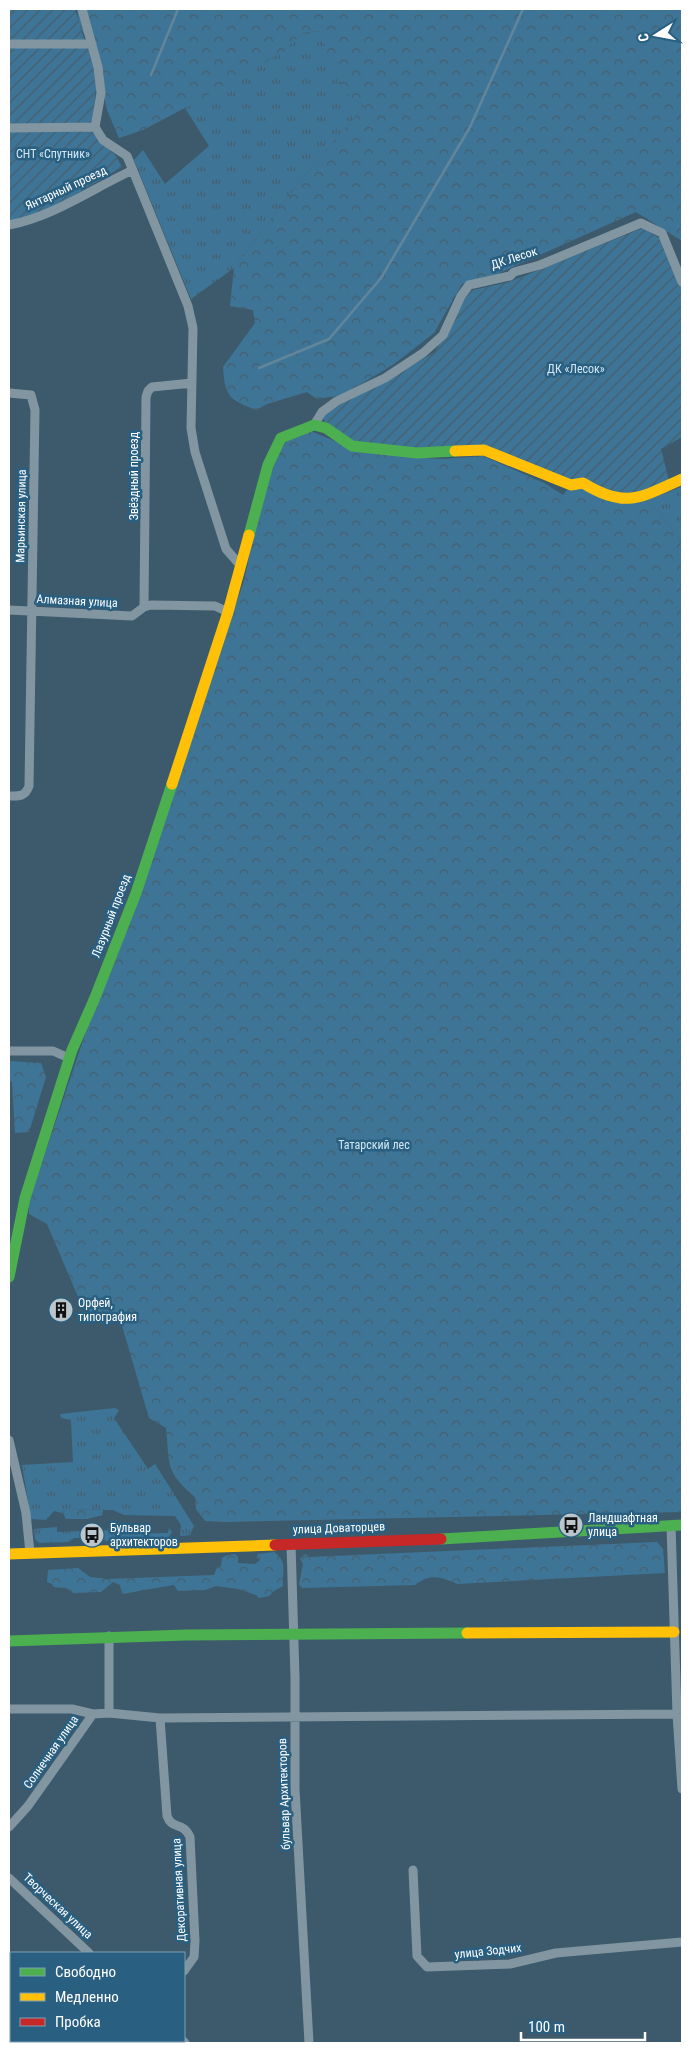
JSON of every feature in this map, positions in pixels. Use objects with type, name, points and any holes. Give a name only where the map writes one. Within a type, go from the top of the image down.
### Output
[{"type":"street","points":[[82,9],[98,67],[101,93],[95,127],[103,140],[128,156],[188,306],[193,328],[191,428],[195,452],[226,549],[240,565]]},
{"type":"street","points":[[9,44],[92,44]]},
{"type":"street","points":[[9,128],[95,127]]},
{"type":"street","name":"Янтарный проезд","points":[[9,225],[20,223],[50,211],[134,170]]},
{"type":"street","name":"ДК Лесок","points":[[240,565],[268,465],[281,438],[314,425],[322,412],[337,401],[385,378],[423,353],[443,335],[461,296],[469,285],[510,276],[514,272],[540,265],[641,223],[662,233],[682,282]]},
{"type":"street","name":"Звёздный проезд","points":[[144,607],[146,397],[152,387],[192,383]]},
{"type":"street","name":"Марьинская улица","points":[[9,392],[31,395],[35,410],[29,786],[22,796],[9,796]]},
{"type":"street","points":[[314,425],[326,428],[352,446],[417,453],[484,450],[571,485],[583,483],[601,495],[622,501],[642,497],[682,479]]},
{"type":"street","name":"Лазурный проезд","points":[[9,1277],[10,1263],[25,1198],[70,1058],[136,893],[228,612],[240,565]]},
{"type":"street","name":"Алмазная улица","points":[[9,610],[132,616],[144,607],[215,606],[228,612]]},
{"type":"street","points":[[9,1051],[53,1051],[70,1058]]},
{"type":"street","points":[[9,1440],[26,1513],[30,1553]]},
{"type":"street","points":[[676,1525],[674,1632],[682,1789]]},
{"type":"street","name":"улица Доваторцев","points":[[9,1554],[443,1538],[676,1525]]},
{"type":"street","name":"бульвар Архитекторов","points":[[291,1544],[294,1634],[295,1790],[309,2043]]},
{"type":"street","points":[[9,1640],[109,1636],[674,1632]]},
{"type":"street","points":[[109,1636],[109,1713]]},
{"type":"street","points":[[9,1709],[72,1709],[93,1714],[109,1713],[160,1718],[678,1714]]},
{"type":"street","name":"Солнечная улица","points":[[9,1827],[28,1806],[93,1714]]},
{"type":"street","name":"Декоративная улица","points":[[160,1718],[167,1816],[173,1825],[182,1826],[187,1830],[190,1837],[195,1941],[194,1957],[185,1970]]},
{"type":"street","name":"улица Зодчих","points":[[413,1870],[417,1956],[427,1967],[510,1964],[556,1954],[682,1942]]},
{"type":"street","name":"Творческая улица","points":[[9,1878],[89,1952]]},
{"type":"green space","name":"СНТ «Спутник»","points":[[9,9],[75,9],[84,39],[94,60],[97,83],[92,119],[93,133],[116,156],[122,167],[25,224],[9,227]]},
{"type":"green space","points":[[77,9],[682,9],[682,241],[636,212],[497,274],[462,284],[434,333],[394,364],[343,395],[317,399],[307,392],[267,404],[256,410],[230,396],[225,385],[223,367],[255,323],[253,310],[230,306],[234,268],[298,184],[364,106],[343,91],[319,31],[302,33],[284,51],[200,100],[143,130],[119,138],[107,110],[96,58],[79,24]]},
{"type":"green space","points":[[320,31],[343,91],[364,106],[298,184],[234,268],[191,299],[134,160],[143,150],[165,184],[209,146],[185,108],[284,51],[302,33]]},
{"type":"green space","name":"ДК «Лесок»","points":[[643,228],[662,240],[682,287],[682,437],[661,449],[669,481],[623,499],[480,446],[416,451],[353,443],[326,426],[323,417],[344,402],[435,352],[469,291],[509,282]]},
{"type":"green space","name":"Татарский лес","points":[[313,432],[349,447],[422,458],[443,459],[483,456],[544,483],[563,495],[568,489],[578,488],[645,501],[661,514],[682,544],[682,1512],[205,1521],[196,1509],[195,1497],[178,1480],[170,1466],[166,1428],[149,1418],[121,1322],[103,1316],[88,1314],[79,1299],[47,1224],[29,1214],[29,1201],[90,1020],[244,581],[266,487],[281,451],[290,436]]},
{"type":"green space","points":[[681,487],[682,544],[661,514],[645,501]]},
{"type":"green space","points":[[9,1061],[41,1063],[46,1077],[29,1132],[15,1133],[12,1082],[9,1081]]},
{"type":"green space","points":[[115,1408],[119,1410],[114,1418],[148,1469],[155,1464],[194,1526],[190,1535],[180,1536],[181,1525],[175,1516],[124,1515],[113,1510],[66,1509],[62,1513],[54,1511],[46,1520],[31,1519],[22,1465],[73,1462],[71,1420],[61,1418],[60,1414]]},
{"type":"green space","points":[[66,1509],[103,1510],[103,1515],[87,1519],[66,1519],[63,1513]]},
{"type":"green space","points":[[57,1527],[57,1532],[83,1531],[83,1538],[74,1538],[68,1542],[39,1543],[35,1539],[34,1529]]},
{"type":"green space","points":[[169,1528],[172,1532],[169,1537],[106,1541],[101,1538],[93,1538],[93,1531],[119,1530],[121,1533],[168,1533]]},
{"type":"green space","points":[[657,1542],[663,1549],[665,1573],[457,1584],[436,1577],[420,1581],[415,1585],[302,1588],[299,1584],[303,1564],[300,1559],[305,1554],[310,1557]]},
{"type":"green space","points":[[274,1552],[283,1563],[283,1586],[269,1596],[259,1598],[256,1595],[238,1589],[216,1586],[205,1590],[178,1591],[174,1585],[122,1594],[120,1585],[113,1582],[101,1592],[73,1593],[66,1588],[54,1587],[47,1582],[48,1570],[78,1568],[90,1577],[108,1579],[214,1575],[217,1567],[221,1566],[222,1558],[225,1556],[235,1554],[238,1557],[238,1563],[255,1564],[260,1560],[256,1557],[258,1554]]},
{"type":"waterway","points":[[151,75],[178,9]]},
{"type":"waterway","points":[[259,368],[329,339],[381,278],[470,127],[523,9]]},
{"type":"traffic: fast","points":[[249,535],[268,465],[281,438],[314,425],[326,428],[352,446],[417,453],[455,451]]},
{"type":"traffic: fast","points":[[9,1277],[25,1198],[72,1050],[136,893],[172,784]]},
{"type":"traffic: fast","points":[[441,1539],[682,1525]]},
{"type":"traffic: fast","points":[[9,1641],[186,1635],[467,1633]]},
{"type":"traffic: slow","points":[[455,451],[484,450],[571,485],[583,483],[610,496],[622,498],[643,495],[682,479]]},
{"type":"traffic: slow","points":[[172,784],[228,612],[249,535]]},
{"type":"traffic: slow","points":[[9,1554],[275,1545]]},
{"type":"traffic: slow","points":[[467,1633],[674,1632]]},
{"type":"traffic: jam","points":[[275,1545],[441,1539]]},
{"type":"place","name":"Орфей, типография","points":[[61,1310]]},
{"type":"place","name":"Ландшафтная улица","points":[[571,1525]]},
{"type":"place","name":"Бульвар архитекторов","points":[[92,1535]]}]
